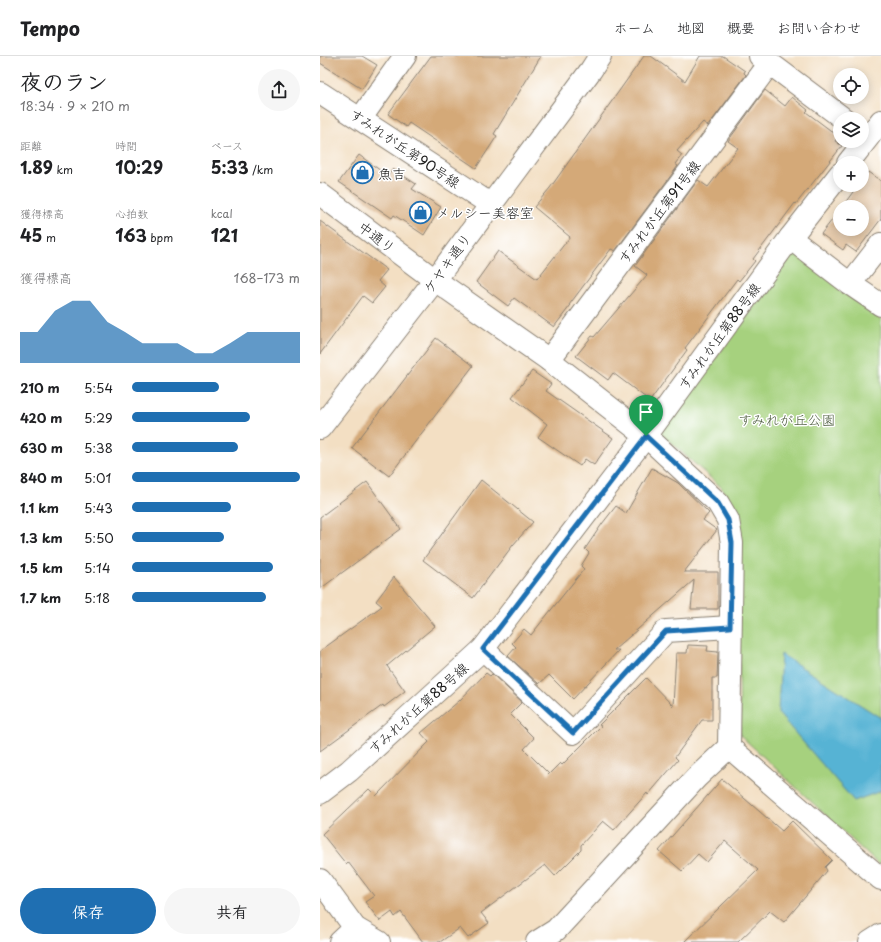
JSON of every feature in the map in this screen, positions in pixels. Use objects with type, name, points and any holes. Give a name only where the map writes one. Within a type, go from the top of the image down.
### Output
[{"type":"street","points":[[360,118],[405,56]]},
{"type":"street","name":"ケヤキ通り","points":[[320,428],[435,280],[600,56]]},
{"type":"street","points":[[765,60],[835,112]]},
{"type":"street","name":"すみれが丘第91号線","points":[[549,360],[765,60]]},
{"type":"street","name":"すみれが丘第90号線","points":[[320,93],[490,204]]},
{"type":"street","points":[[853,156],[870,130]]},
{"type":"street","name":"すみれが丘第88号線","points":[[320,793],[349,771],[483,649],[646,436],[790,238],[833,183]]},
{"type":"street","name":"中通り","points":[[320,194],[435,280],[549,360],[646,436],[718,503],[728,520],[732,543],[729,747]]},
{"type":"street","points":[[790,238],[881,306]]},
{"type":"street","points":[[850,284],[881,244]]},
{"type":"street","points":[[483,649],[573,733],[666,631],[730,627]]},
{"type":"street","points":[[537,942],[556,930],[696,778],[729,747],[881,879]]},
{"type":"street","points":[[320,880],[348,935],[379,942]]},
{"type":"street","points":[[870,942],[881,935]]},
{"type":"green space","name":"すみれが丘公園","points":[[794,253],[881,319],[881,867],[740,735],[737,516],[722,488],[660,433]]},
{"type":"water","points":[[781,654],[881,718],[881,791],[854,801],[778,713]]},
{"type":"building","points":[[320,56],[362,56],[377,65],[362,89],[320,63]]},
{"type":"building","points":[[431,56],[541,56],[494,134],[497,136],[476,168],[409,123],[406,127],[388,114]]},
{"type":"building","points":[[644,56],[651,56],[685,81],[700,56],[723,56],[745,71],[744,73],[746,75],[708,126],[703,122],[677,151],[682,155],[675,164],[678,166],[615,251],[611,249],[554,327],[514,298],[508,306],[476,282],[498,251],[537,279],[570,237],[534,207],[550,188]]},
{"type":"building","points":[[765,90],[785,106],[792,97],[808,110],[806,112],[833,132],[833,148],[840,148],[796,204],[795,203],[753,259],[755,261],[739,281],[737,279],[685,348],[687,350],[650,401],[613,373],[608,380],[576,356],[647,275],[635,266],[698,180],[708,187],[738,148],[728,141]]},
{"type":"building","points":[[359,155],[388,176],[393,169],[416,184],[412,189],[441,207],[424,235],[394,215],[392,218],[339,182]]},
{"type":"building","points":[[869,173],[881,181],[881,219],[869,235],[869,200],[847,200],[853,192],[869,192]]},
{"type":"building","points":[[833,219],[833,236],[868,236],[856,252],[846,245],[843,250],[821,234]]},
{"type":"building","points":[[320,221],[387,270],[378,281],[385,287],[372,303],[363,296],[320,354]]},
{"type":"building","points":[[436,338],[473,366],[389,476],[352,448]]},
{"type":"building","points":[[532,371],[551,384],[546,391],[613,438],[594,465],[585,459],[580,466],[538,437],[547,424],[512,397]]},
{"type":"building","points":[[652,468],[678,483],[709,513],[703,520],[717,530],[684,572],[718,572],[718,609],[691,609],[694,580],[614,650],[619,650],[573,699],[549,675],[539,684],[508,656],[516,647],[512,643],[524,629],[531,635],[584,569],[581,566],[589,553],[585,549],[616,506],[626,513]]},
{"type":"building","points":[[481,480],[533,522],[513,545],[473,598],[423,560]]},
{"type":"building","points":[[367,482],[401,529],[320,589],[320,517]]},
{"type":"building","points":[[394,577],[435,626],[387,666],[405,691],[384,707],[383,705],[320,751],[320,651],[382,606],[376,601]]},
{"type":"building","points":[[688,645],[708,646],[707,651],[718,652],[717,678],[712,678],[712,720],[702,720],[675,757],[678,760],[648,795],[647,793],[614,830],[603,821],[581,845],[581,850],[555,876],[545,865],[481,913],[489,923],[468,938],[460,928],[440,942],[423,942],[401,912],[395,917],[392,912],[380,921],[365,902],[374,896],[348,862],[346,864],[322,834],[369,789],[376,796],[429,742],[421,733],[459,701],[486,673],[490,676],[492,674],[522,702],[510,714],[534,738],[524,749],[549,774],[560,763],[562,765],[646,678],[673,706],[676,653],[687,653]]},
{"type":"building","points":[[722,779],[782,831],[792,821],[832,860],[825,867],[827,871],[784,922],[770,911],[738,942],[684,942],[758,870],[725,841],[707,862],[698,854],[682,871],[659,851]]},
{"type":"place","name":"魚吉","points":[[363,173]]},
{"type":"place","name":"メルシー美容室","points":[[420,212]]},
{"type":"route","points":[[646,436],[718,503],[728,520],[732,543],[730,627],[666,631],[573,733],[483,649],[646,436]]}]
